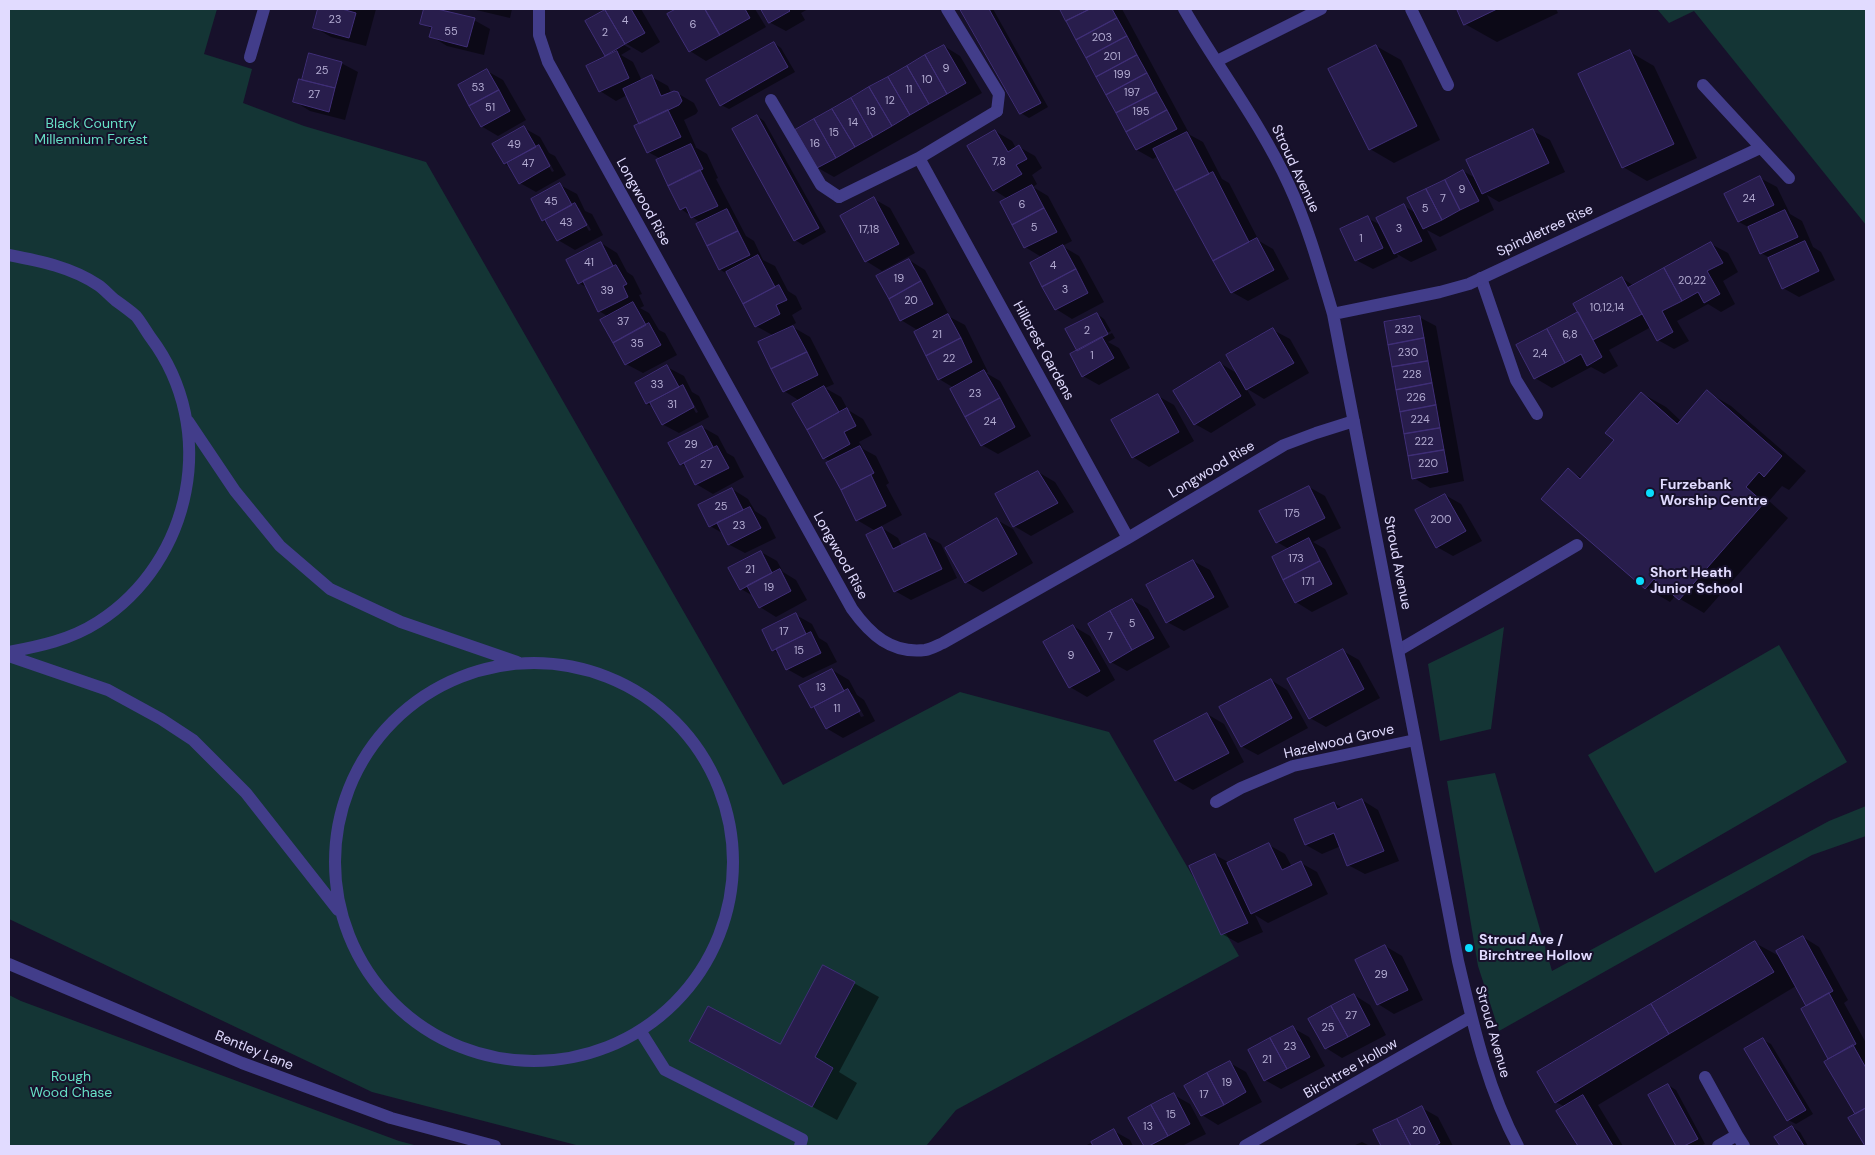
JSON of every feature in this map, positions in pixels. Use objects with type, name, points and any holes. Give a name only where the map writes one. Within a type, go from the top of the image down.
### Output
[{"type":"street","points":[[250,57],[264,9]]},
{"type":"street","name":"Longwood Rise","points":[[539,9],[539,35],[548,62],[842,592],[865,627],[881,641],[902,649],[925,650],[950,640],[1128,538],[1284,445],[1316,432],[1354,421]]},
{"type":"street","points":[[771,100],[821,185],[839,197],[921,157],[998,111],[999,94],[947,9]]},
{"type":"street","name":"Stroud Avenue","points":[[1184,9],[1259,127],[1289,185],[1312,241],[1333,314],[1399,650],[1414,740],[1471,1017],[1480,1051],[1495,1094],[1518,1146]]},
{"type":"street","points":[[1217,61],[1320,9]]},
{"type":"street","points":[[1411,9],[1448,85]]},
{"type":"street","points":[[1703,85],[1789,178]]},
{"type":"street","name":"Spindletree Rise","points":[[1333,314],[1440,292],[1469,284],[1760,148]]},
{"type":"street","name":"Hillcrest Gardens","points":[[921,157],[919,158],[1128,538]]},
{"type":"street","points":[[9,255],[52,263],[98,285],[136,317],[166,357],[184,404],[191,454],[184,504],[166,550],[136,591],[98,623],[52,644],[9,654]]},
{"type":"street","points":[[1481,278],[1516,380],[1537,414]]},
{"type":"street","points":[[186,418],[235,491],[280,546],[330,589],[401,622],[524,664]]},
{"type":"street","points":[[1399,650],[1577,545]]},
{"type":"street","points":[[9,654],[108,690],[161,719],[192,740],[246,793],[343,916]]},
{"type":"street","points":[[546,663],[596,672],[641,694],[680,726],[710,766],[728,813],[734,863],[728,913],[710,959],[680,1000],[641,1032],[596,1053],[546,1062],[496,1059],[448,1043],[406,1016],[372,980],[347,936],[343,916],[335,887],[335,837],[347,789],[372,744],[406,708],[431,689],[448,681],[496,666],[546,663]]},
{"type":"street","name":"Hazelwood Grove","points":[[1216,802],[1242,788],[1293,766],[1414,740]]},
{"type":"street","name":"Bentley Lane","points":[[9,964],[251,1066],[391,1118],[495,1146]]},
{"type":"street","name":"Birchtree Hollow","points":[[1245,1146],[1471,1017]]},
{"type":"street","points":[[641,1032],[665,1070],[802,1139],[800,1146]]},
{"type":"street","points":[[1705,1077],[1744,1146]]},
{"type":"street","points":[[1718,1146],[1737,1135]]},
{"type":"green space","name":"Black Country Millennium Forest","points":[[9,9],[217,9],[204,54],[252,69],[243,103],[304,126],[426,162],[783,785],[960,692],[1109,732],[1239,956],[956,1110],[926,1146],[580,1146],[372,1092],[9,919]]},
{"type":"green space","points":[[1657,9],[1866,9],[1866,225],[1694,11],[1669,23]]},
{"type":"green space","points":[[1504,627],[1491,729],[1440,741],[1428,664]]},
{"type":"green space","points":[[1779,645],[1847,762],[1655,873],[1588,755]]},
{"type":"green space","points":[[1495,773],[1552,971],[1829,821],[1866,806],[1866,836],[1812,855],[1499,1031],[1478,966],[1447,781]]},
{"type":"green space","name":"Rough Wood Chase","points":[[9,995],[399,1141],[418,1146],[9,1146]]},
{"type":"building","points":[[318,9],[342,9],[356,13],[349,38],[313,28]]},
{"type":"building","points":[[424,9],[437,9],[475,18],[467,47],[429,37],[432,27],[420,24]]},
{"type":"building","points":[[606,9],[631,9],[645,33],[625,44]]},
{"type":"building","points":[[676,9],[705,9],[720,35],[689,52],[667,14]]},
{"type":"building","points":[[705,9],[745,9],[750,18],[720,35]]},
{"type":"building","points":[[761,9],[788,9],[790,11],[769,23]]},
{"type":"building","points":[[960,9],[989,9],[1041,103],[1020,114]]},
{"type":"building","points":[[1060,9],[1090,9],[1066,21]]},
{"type":"building","points":[[1090,9],[1112,9],[1117,18],[1076,40],[1066,21]]},
{"type":"building","points":[[1457,9],[1497,9],[1464,25]]},
{"type":"building","points":[[605,10],[625,44],[605,56],[585,21]]},
{"type":"building","points":[[1117,18],[1127,36],[1086,58],[1076,40]]},
{"type":"building","points":[[1127,36],[1137,55],[1096,77],[1086,58]]},
{"type":"building","points":[[774,42],[788,67],[720,106],[706,80]]},
{"type":"building","points":[[944,45],[966,83],[947,94],[925,55]]},
{"type":"building","points":[[1376,45],[1417,126],[1369,150],[1328,69]]},
{"type":"building","points":[[1630,50],[1674,144],[1622,168],[1578,74]]},
{"type":"building","points":[[617,51],[629,78],[599,92],[586,66]]},
{"type":"building","points":[[309,53],[342,62],[335,88],[302,80]]},
{"type":"building","points":[[925,55],[947,94],[929,104],[907,66]]},
{"type":"building","points":[[1137,55],[1147,73],[1106,95],[1096,77]]},
{"type":"building","points":[[907,66],[929,104],[910,115],[888,77]]},
{"type":"building","points":[[487,69],[499,90],[469,106],[458,85]]},
{"type":"building","points":[[1147,73],[1157,92],[1116,113],[1106,95]]},
{"type":"building","points":[[652,75],[661,96],[674,91],[678,92],[682,101],[679,105],[639,124],[623,89]]},
{"type":"building","points":[[888,77],[910,115],[892,126],[869,87]]},
{"type":"building","points":[[299,79],[335,88],[329,112],[293,102]]},
{"type":"building","points":[[869,87],[892,126],[873,137],[851,98]]},
{"type":"building","points":[[499,90],[510,111],[481,127],[469,106]]},
{"type":"building","points":[[1157,92],[1167,110],[1126,132],[1116,113]]},
{"type":"building","points":[[851,98],[873,137],[855,147],[832,109]]},
{"type":"building","points":[[832,109],[855,147],[836,158],[814,119]]},
{"type":"building","points":[[668,110],[681,137],[647,153],[634,126]]},
{"type":"building","points":[[1167,110],[1177,129],[1136,150],[1126,132]]},
{"type":"building","points":[[757,115],[819,228],[794,241],[732,129]]},
{"type":"building","points":[[814,119],[836,158],[817,168],[795,130]]},
{"type":"building","points":[[524,126],[536,147],[504,164],[492,144]]},
{"type":"building","points":[[1533,129],[1549,163],[1482,194],[1466,160]]},
{"type":"building","points":[[995,130],[1008,152],[1019,145],[1027,159],[1016,165],[1022,174],[993,191],[967,146]]},
{"type":"building","points":[[1187,132],[1209,174],[1175,191],[1153,149]]},
{"type":"building","points":[[691,144],[703,169],[668,186],[656,160]]},
{"type":"building","points":[[539,145],[550,166],[519,184],[507,163]]},
{"type":"building","points":[[700,170],[718,206],[691,218],[686,207],[680,210],[668,186]]},
{"type":"building","points":[[1463,170],[1479,201],[1460,210],[1445,180]]},
{"type":"building","points":[[1213,172],[1249,242],[1213,261],[1175,191]]},
{"type":"building","points":[[1760,176],[1774,205],[1738,222],[1724,194]]},
{"type":"building","points":[[1445,180],[1460,210],[1442,220],[1426,189]]},
{"type":"building","points":[[560,183],[572,205],[542,221],[531,199]]},
{"type":"building","points":[[1032,185],[1044,208],[1012,225],[1000,202]]},
{"type":"building","points":[[1426,189],[1442,220],[1423,229],[1407,198]]},
{"type":"building","points":[[874,197],[899,244],[865,262],[840,216]]},
{"type":"building","points":[[575,203],[587,225],[557,241],[545,220]]},
{"type":"building","points":[[1404,204],[1422,241],[1394,254],[1376,218]]},
{"type":"building","points":[[1044,208],[1057,232],[1024,248],[1012,225]]},
{"type":"building","points":[[727,209],[738,231],[707,246],[696,224]]},
{"type":"building","points":[[1785,210],[1798,237],[1760,254],[1748,227]]},
{"type":"building","points":[[1368,216],[1383,248],[1355,261],[1340,229]]},
{"type":"building","points":[[738,231],[750,255],[719,270],[707,246]]},
{"type":"building","points":[[1257,238],[1274,270],[1231,293],[1213,261]]},
{"type":"building","points":[[1805,241],[1819,271],[1782,289],[1768,258]]},
{"type":"building","points":[[601,242],[613,266],[578,284],[566,260]]},
{"type":"building","points":[[1711,242],[1723,263],[1707,271],[1720,294],[1704,303],[1698,292],[1682,301],[1664,268]]},
{"type":"building","points":[[1063,245],[1076,269],[1042,287],[1030,263]]},
{"type":"building","points":[[758,255],[775,287],[743,304],[726,272]]},
{"type":"building","points":[[909,259],[921,281],[889,299],[876,276]]},
{"type":"building","points":[[616,265],[627,284],[623,286],[628,297],[598,312],[583,281]]},
{"type":"building","points":[[1664,268],[1682,301],[1662,311],[1673,332],[1657,341],[1628,288]]},
{"type":"building","points":[[1076,269],[1088,293],[1055,310],[1042,287]]},
{"type":"building","points":[[1622,277],[1642,314],[1593,340],[1573,304]]},
{"type":"building","points":[[921,281],[933,304],[900,321],[889,299]]},
{"type":"building","points":[[779,285],[787,300],[776,305],[780,314],[755,327],[743,304]]},
{"type":"building","points":[[633,302],[646,325],[613,343],[600,320]]},
{"type":"building","points":[[1578,312],[1602,357],[1587,366],[1581,354],[1565,363],[1547,329]]},
{"type":"building","points":[[1097,313],[1108,334],[1077,351],[1065,329]]},
{"type":"building","points":[[948,314],[961,338],[926,356],[914,332]]},
{"type":"building","points":[[1420,316],[1424,338],[1388,345],[1384,322]]},
{"type":"building","points":[[649,323],[661,345],[625,365],[613,343]]},
{"type":"building","points":[[793,326],[807,352],[771,369],[758,342]]},
{"type":"building","points":[[1273,328],[1294,363],[1246,390],[1226,355]]},
{"type":"building","points":[[1547,329],[1565,363],[1534,379],[1516,345]]},
{"type":"building","points":[[1102,337],[1114,358],[1082,377],[1070,354]]},
{"type":"building","points":[[961,338],[972,362],[938,380],[926,356]]},
{"type":"building","points":[[1424,338],[1428,361],[1392,367],[1388,345]]},
{"type":"building","points":[[807,352],[818,375],[783,392],[771,369]]},
{"type":"building","points":[[1428,361],[1432,383],[1396,390],[1392,367]]},
{"type":"building","points":[[1220,362],[1241,396],[1194,425],[1173,391]]},
{"type":"building","points":[[667,365],[679,387],[646,404],[635,383]]},
{"type":"building","points":[[984,370],[1000,398],[965,417],[950,389]]},
{"type":"building","points":[[1432,383],[1436,405],[1400,412],[1396,390]]},
{"type":"building","points":[[683,385],[694,407],[662,425],[650,403]]},
{"type":"building","points":[[824,386],[839,412],[807,430],[792,404]]},
{"type":"building","name":"Furzebank Worship Centre","points":[[1707,390],[1782,456],[1764,477],[1759,472],[1746,487],[1764,503],[1679,600],[1654,579],[1645,589],[1541,499],[1568,468],[1580,479],[1614,440],[1605,433],[1641,392],[1677,424]]},
{"type":"building","points":[[1158,394],[1179,432],[1132,458],[1111,420]]},
{"type":"building","points":[[1000,398],[1015,427],[981,446],[965,417]]},
{"type":"building","points":[[1436,405],[1440,428],[1404,434],[1400,412]]},
{"type":"building","points":[[847,408],[856,426],[844,432],[850,444],[823,459],[807,430]]},
{"type":"building","points":[[702,426],[713,447],[680,465],[668,443]]},
{"type":"building","points":[[1440,428],[1444,450],[1408,456],[1404,434]]},
{"type":"building","points":[[717,446],[729,468],[695,485],[684,463]]},
{"type":"building","points":[[860,446],[874,473],[841,490],[826,463]]},
{"type":"building","points":[[1444,450],[1448,472],[1412,479],[1408,456]]},
{"type":"building","points":[[1038,471],[1058,503],[1013,527],[995,494]]},
{"type":"building","points":[[871,475],[886,506],[856,521],[841,490]]},
{"type":"building","points":[[1309,486],[1325,518],[1276,543],[1259,511]]},
{"type":"building","points":[[732,488],[743,510],[709,527],[698,505]]},
{"type":"building","points":[[1445,494],[1466,531],[1436,548],[1415,510]]},
{"type":"building","points":[[750,507],[761,528],[728,545],[717,523]]},
{"type":"building","points":[[997,518],[1017,554],[965,583],[945,548]]},
{"type":"building","points":[[882,527],[893,549],[925,533],[942,569],[894,592],[866,535]]},
{"type":"building","points":[[1309,538],[1320,561],[1283,580],[1272,557]]},
{"type":"building","points":[[761,551],[772,573],[740,590],[728,568]]},
{"type":"building","points":[[1193,560],[1214,597],[1166,623],[1146,585]]},
{"type":"building","points":[[1320,561],[1332,584],[1295,603],[1283,580]]},
{"type":"building","points":[[780,569],[791,591],[759,608],[747,586]]},
{"type":"building","points":[[1132,599],[1154,638],[1132,650],[1110,611]]},
{"type":"building","points":[[1110,611],[1132,650],[1110,663],[1088,624]]},
{"type":"building","points":[[796,613],[806,634],[772,651],[762,630]]},
{"type":"building","points":[[1073,625],[1100,671],[1069,688],[1043,642]]},
{"type":"building","points":[[811,632],[821,653],[786,670],[776,649]]},
{"type":"building","points":[[1343,649],[1364,689],[1309,719],[1287,679]]},
{"type":"building","points":[[832,669],[844,691],[811,708],[799,686]]},
{"type":"building","points":[[1271,679],[1292,718],[1241,747],[1219,707]]},
{"type":"building","points":[[848,689],[860,711],[826,729],[814,707]]},
{"type":"building","points":[[1207,713],[1229,753],[1175,781],[1154,741]]},
{"type":"building","points":[[1362,799],[1384,851],[1347,866],[1334,833],[1305,845],[1294,819],[1334,802],[1337,809]]},
{"type":"building","points":[[1269,843],[1282,870],[1301,861],[1312,885],[1251,914],[1227,863]]},
{"type":"building","points":[[1215,854],[1248,923],[1221,935],[1189,866]]},
{"type":"building","points":[[1803,936],[1833,991],[1806,1006],[1776,951]]},
{"type":"building","points":[[1755,941],[1774,972],[1669,1034],[1651,1004]]},
{"type":"building","points":[[1385,945],[1408,990],[1377,1005],[1355,960]]},
{"type":"building","points":[[823,965],[855,982],[815,1057],[833,1068],[812,1107],[689,1041],[708,1006],[780,1044]]},
{"type":"building","points":[[1829,993],[1856,1044],[1828,1059],[1801,1009]]},
{"type":"building","points":[[1354,994],[1370,1025],[1348,1037],[1331,1006]]},
{"type":"building","points":[[1651,1004],[1669,1034],[1555,1103],[1537,1072]]},
{"type":"building","points":[[1331,1006],[1348,1037],[1325,1049],[1308,1019]]},
{"type":"building","points":[[1293,1026],[1310,1057],[1287,1069],[1270,1038]]},
{"type":"building","points":[[1270,1038],[1287,1069],[1264,1081],[1248,1050]]},
{"type":"building","points":[[1763,1038],[1806,1110],[1787,1121],[1744,1049]]},
{"type":"building","points":[[1853,1045],[1866,1068],[1866,1108],[1855,1114],[1824,1062]]},
{"type":"building","points":[[1230,1061],[1246,1092],[1224,1105],[1207,1073]]},
{"type":"building","points":[[1207,1073],[1224,1105],[1201,1116],[1184,1086]]},
{"type":"building","points":[[1668,1084],[1698,1139],[1684,1146],[1676,1146],[1648,1095]]},
{"type":"building","points":[[1174,1093],[1190,1124],[1168,1136],[1151,1105]]},
{"type":"building","points":[[1583,1095],[1613,1146],[1578,1146],[1556,1111]]},
{"type":"building","points":[[1151,1105],[1168,1136],[1149,1146],[1144,1146],[1128,1118]]},
{"type":"building","points":[[1422,1106],[1440,1143],[1434,1146],[1411,1146],[1397,1119]]},
{"type":"building","points":[[1866,1108],[1866,1146],[1865,1146],[1848,1118]]},
{"type":"building","points":[[1397,1119],[1411,1146],[1381,1146],[1373,1130]]},
{"type":"building","points":[[1792,1126],[1804,1146],[1780,1146],[1774,1137]]},
{"type":"building","points":[[1114,1129],[1123,1146],[1093,1146],[1091,1142]]},
{"type":"place","name":"Furzebank Worship Centre","points":[[1650,493]]},
{"type":"place","name":"Short Heath Junior School","points":[[1640,581]]},
{"type":"place","name":"Stroud Ave / Birchtree Hollow","points":[[1469,948]]}]
